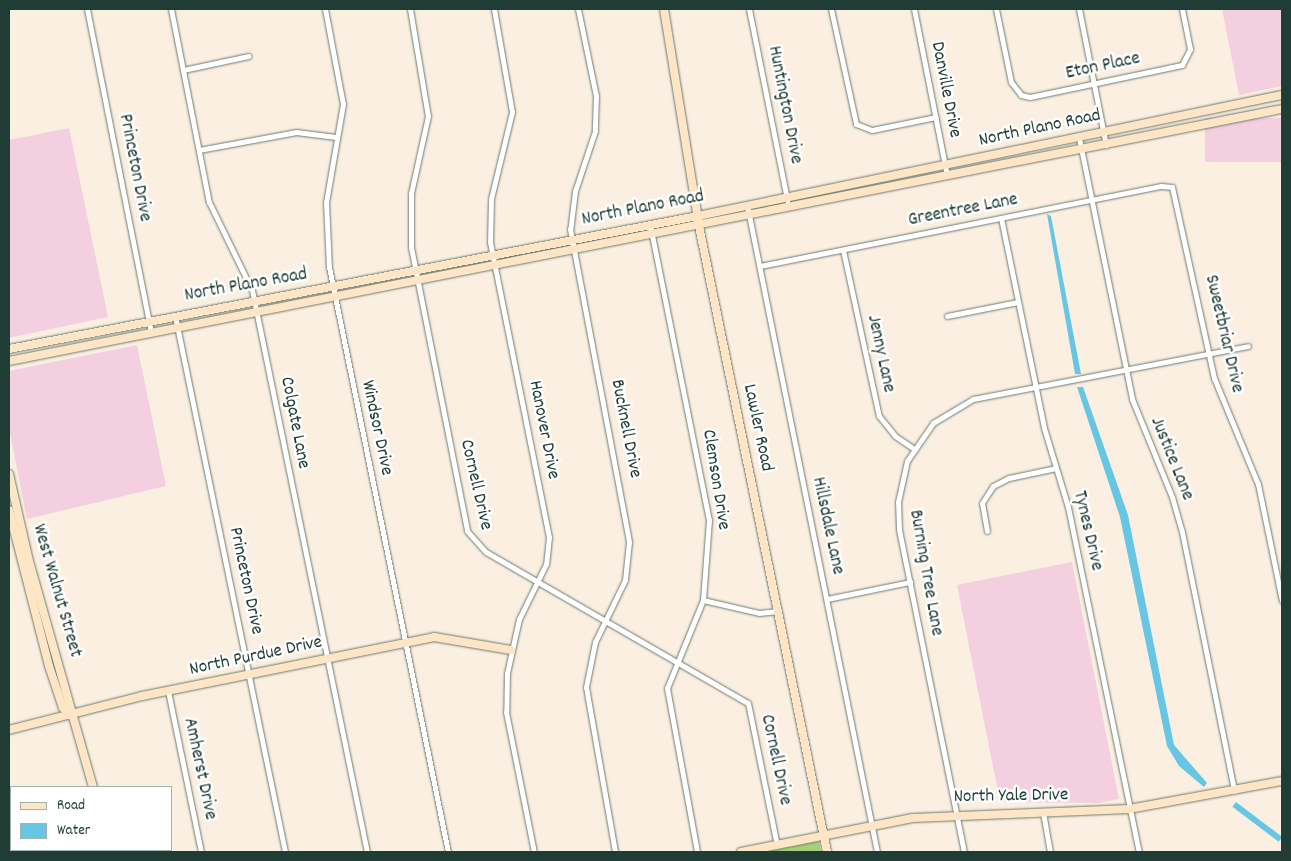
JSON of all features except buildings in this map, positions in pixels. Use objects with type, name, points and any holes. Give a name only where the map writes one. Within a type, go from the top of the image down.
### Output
[{"type":"main road","name":"Lawler Road","points":[[664,9],[689,142],[698,216],[826,852]]},
{"type":"main road","name":"North Plano Road","points":[[9,349],[698,216],[787,196],[1104,133],[1282,95]]},
{"type":"main road","name":"North Plano Road","points":[[9,361],[334,296],[749,217],[1282,109]]},
{"type":"main road","points":[[58,339],[71,349],[74,342],[102,330]]},
{"type":"main road","name":"West Walnut Street","points":[[9,474],[72,716],[93,786]]},
{"type":"main road","name":"West Walnut Street","points":[[9,510],[49,666],[63,708],[72,716]]},
{"type":"main road","name":"North Purdue Drive","points":[[9,730],[168,691],[405,643],[453,638],[511,650]]},
{"type":"main road","name":"North Yale Drive","points":[[741,852],[872,826],[956,813],[1129,809],[1282,781]]},
{"type":"street","name":"Princeton Drive","points":[[87,9],[151,333]]},
{"type":"street","name":"Colgate Lane","points":[[171,9],[212,214],[245,268],[255,301],[367,852]]},
{"type":"street","name":"Windsor Drive","points":[[325,9],[343,104],[326,202],[334,296],[448,852]]},
{"type":"street","name":"Cornell Drive","points":[[410,9],[428,116],[411,193],[409,225],[414,271],[467,531],[479,548],[677,660],[748,703],[777,845]]},
{"type":"street","name":"Hanover Drive","points":[[494,9],[512,112],[491,199],[493,255],[549,537],[538,582],[519,619],[511,650],[506,712],[534,852]]},
{"type":"street","name":"Bucknell Drive","points":[[578,9],[596,96],[595,131],[570,213],[572,239],[628,522],[625,580],[607,621],[595,642],[586,687],[615,852]]},
{"type":"street","name":"Huntington Drive","points":[[749,9],[789,208]]},
{"type":"street","points":[[831,9],[856,124],[872,130],[936,117]]},
{"type":"street","name":"Danville Drive","points":[[914,9],[947,176]]},
{"type":"street","name":"Eton Place","points":[[996,9],[1011,82],[1020,95],[1030,97],[1174,68],[1188,60],[1182,9]]},
{"type":"street","points":[[1079,9],[1106,145]]},
{"type":"street","points":[[183,70],[250,56]]},
{"type":"street","points":[[199,150],[296,132],[336,137]]},
{"type":"street","name":"Justice Lane","points":[[1079,138],[1126,372],[1143,435],[1167,484],[1182,532],[1234,791]]},
{"type":"street","name":"Greentree Lane","points":[[760,266],[1091,200],[1172,188]]},
{"type":"street","name":"Sweetbriar Drive","points":[[1172,188],[1209,354],[1226,410],[1258,484],[1282,601]]},
{"type":"street","name":"Hillsdale Lane","points":[[746,205],[760,266],[877,852]]},
{"type":"street","name":"Tynes Drive","points":[[1001,218],[1035,385],[1068,507],[1138,852]]},
{"type":"street","name":"Clemson Drive","points":[[650,225],[709,520],[702,600],[677,660],[667,701],[697,852]]},
{"type":"street","name":"Jenny Lane","points":[[843,250],[879,416],[895,436],[914,449]]},
{"type":"street","points":[[947,316],[1018,302]]},
{"type":"street","name":"Princeton Drive","points":[[175,316],[285,852]]},
{"type":"street","name":"Burning Tree Lane","points":[[964,852],[910,582],[898,502],[914,449],[933,423],[958,406],[1035,385],[1126,372],[1248,346]]},
{"type":"street","points":[[987,531],[982,503],[993,486],[1009,478],[1056,468]]},
{"type":"street","points":[[827,599],[910,582]]},
{"type":"street","points":[[702,600],[758,613],[778,611]]},
{"type":"street","name":"Amherst Drive","points":[[168,691],[201,852]]},
{"type":"street","points":[[1043,812],[1050,852]]},
{"type":"shaded area","points":[[1222,9],[1282,9],[1282,86],[1239,95]]},
{"type":"shaded area","points":[[1205,118],[1282,118],[1282,162],[1205,162]]},
{"type":"shaded area","points":[[69,128],[108,317],[9,338],[9,140]]},
{"type":"shaded area","points":[[137,345],[166,486],[27,519],[9,428],[9,371]]},
{"type":"shaded area","points":[[1072,562],[1119,799],[1099,803],[1000,802],[957,585]]},
{"type":"green space","points":[[819,841],[821,852],[764,852]]},
{"type":"water","points":[[1047,214],[1051,216],[1081,374],[1075,374]]},
{"type":"water","points":[[1077,387],[1083,387],[1128,515],[1174,745],[1207,783],[1204,787],[1179,766],[1167,746],[1120,517]]},
{"type":"water","points":[[1236,802],[1282,837],[1279,842],[1232,807]]}]
